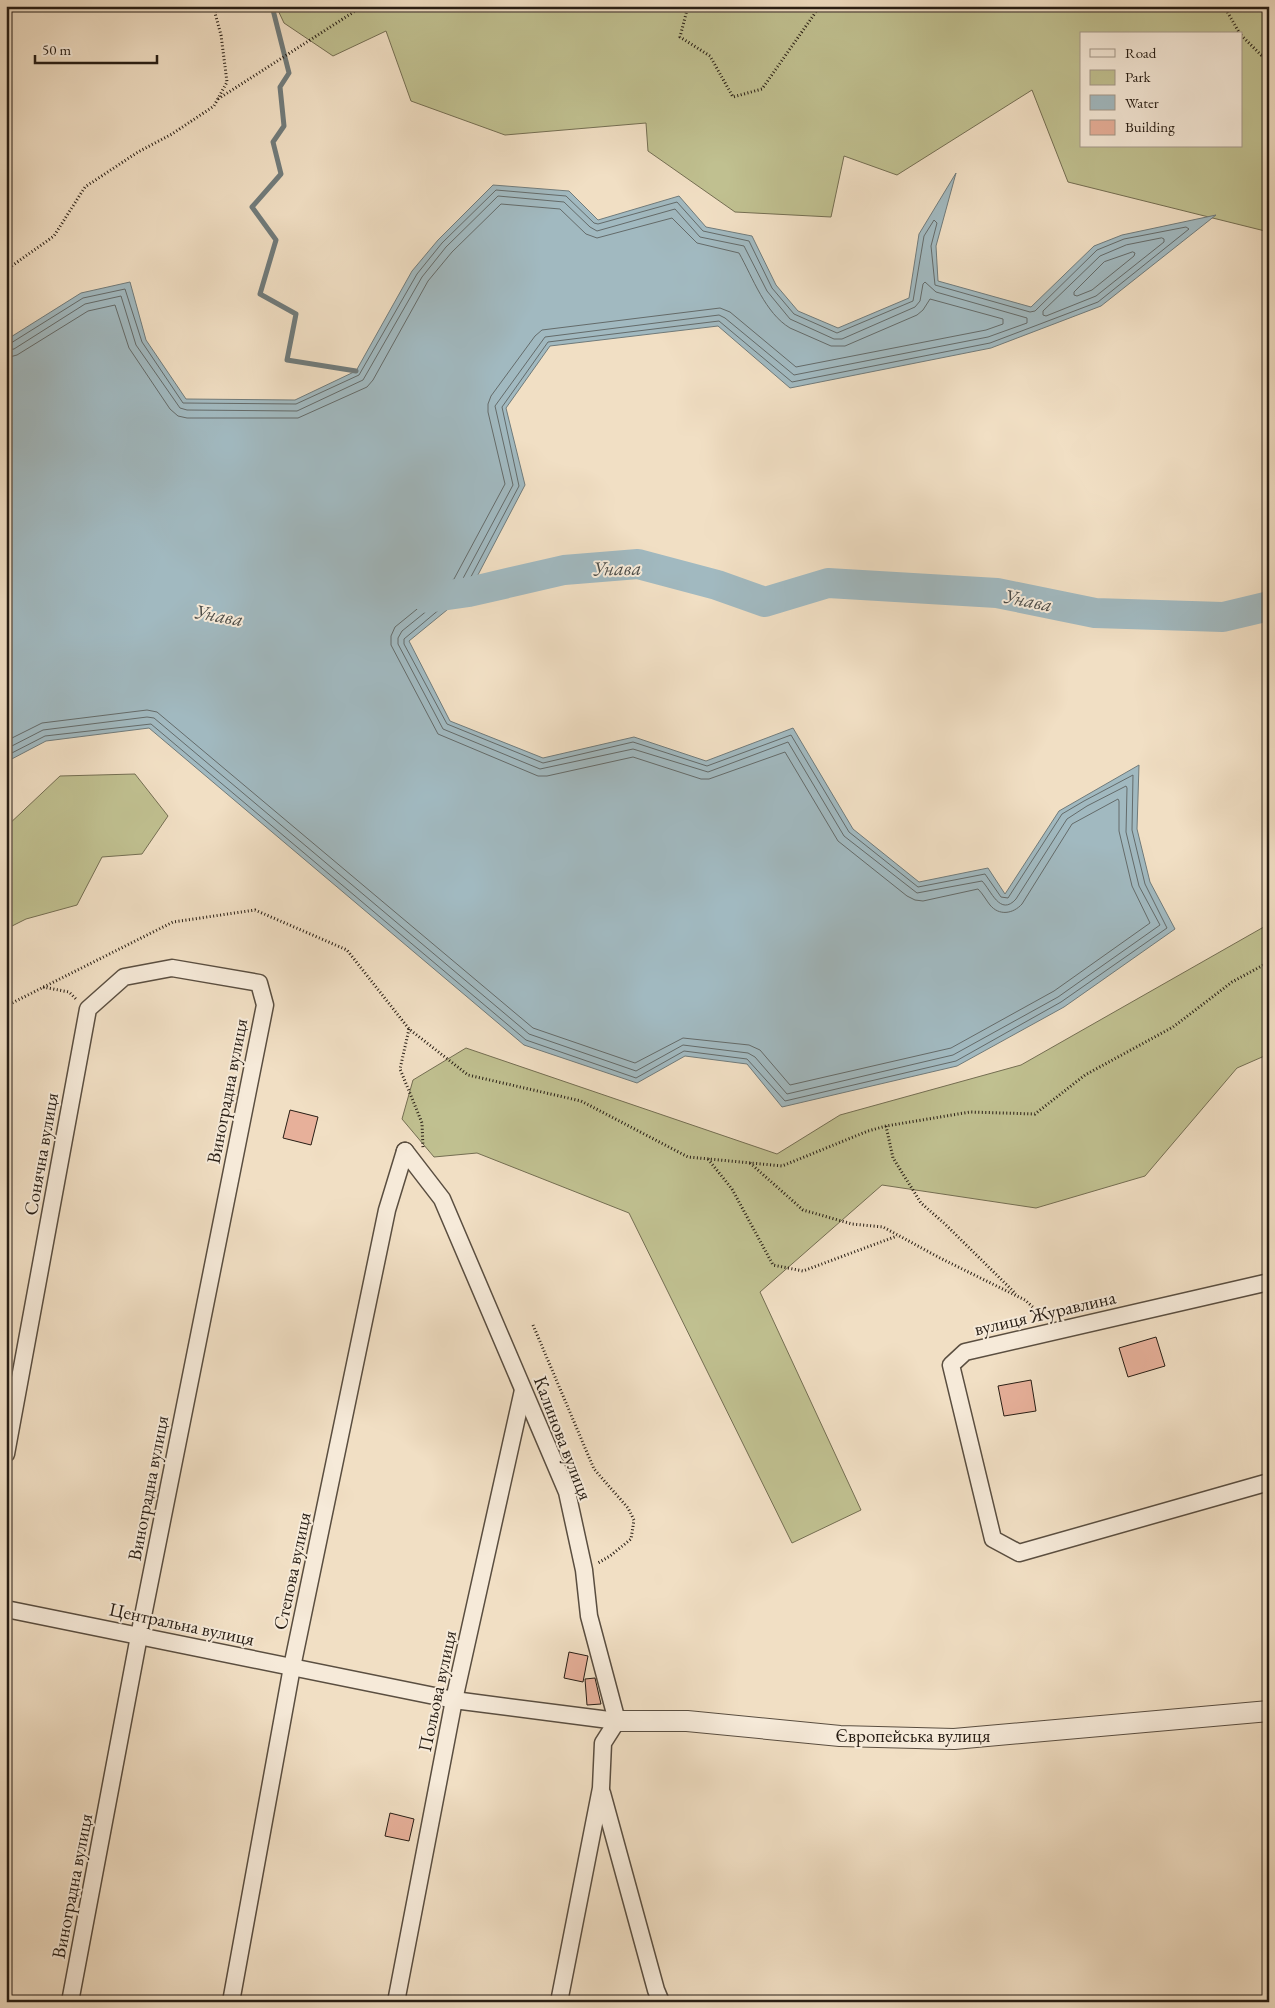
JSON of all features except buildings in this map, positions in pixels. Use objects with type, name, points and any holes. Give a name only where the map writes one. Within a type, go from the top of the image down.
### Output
[{"type":"street","name":"Виноградна вулиця","points":[[70,2002],[140,1636],[265,1005],[259,983],[172,968],[124,977],[88,1009]]},
{"type":"street","name":"Сонячна вулиця","points":[[6,1454],[88,1009]]},
{"type":"street","name":"Калинова вулиця","points":[[405,1151],[442,1200],[567,1492],[584,1570],[589,1616],[617,1721]]},
{"type":"street","name":"Степова вулиця","points":[[231,2002],[292,1667],[387,1210],[405,1151]]},
{"type":"street","name":"вулиця Журавлина","points":[[1269,1282],[965,1352],[951,1366],[993,1539],[1019,1553],[1269,1482]]},
{"type":"street","name":"Польова вулиця","points":[[396,2002],[454,1700],[523,1390]]},
{"type":"street","name":"Центральна вулиця","points":[[6,1609],[454,1700],[617,1721]]},
{"type":"street","name":"Європейська вулиця","points":[[617,1721],[687,1721],[840,1736],[954,1738],[1269,1711]]},
{"type":"street","points":[[559,2002],[601,1788],[603,1743],[617,1721]]},
{"type":"street","points":[[601,1788],[656,1990],[661,2002]]},
{"type":"path","points":[[6,270],[9,270],[54,236],[85,187],[214,106],[227,82],[221,35],[215,13],[216,6]]},
{"type":"path","points":[[218,100],[362,6]]},
{"type":"path","points":[[688,6],[680,37],[710,56],[733,97],[762,89],[820,6]]},
{"type":"path","points":[[1224,6],[1239,32]]},
{"type":"path","points":[[1242,36],[1261,55],[1269,57]]},
{"type":"path","points":[[6,1006],[173,922],[255,910],[348,950],[409,1029],[468,1075],[581,1101],[688,1158],[782,1166],[868,1131],[886,1126],[970,1112],[1035,1114],[1086,1075],[1173,1027],[1232,982],[1269,962]]},
{"type":"path","points":[[42,987],[69,992],[88,1009]]},
{"type":"path","points":[[409,1029],[400,1069],[422,1124],[423,1175]]},
{"type":"path","points":[[886,1126],[893,1158],[921,1203],[945,1224],[1018,1297]]},
{"type":"path","points":[[708,1159],[732,1189],[773,1265],[803,1271],[898,1236]]},
{"type":"path","points":[[750,1163],[802,1210],[852,1224],[883,1227],[1025,1300],[1058,1330]]},
{"type":"path","points":[[533,1325],[594,1469],[628,1508],[634,1520],[631,1539],[610,1556],[584,1570]]},
{"type":"green space","points":[[276,6],[1269,6],[1269,232],[1068,182],[1032,90],[897,175],[844,156],[831,217],[735,212],[648,151],[646,123],[505,135],[411,101],[386,31],[333,56],[284,23]]},
{"type":"green space","points":[[135,774],[168,816],[142,854],[102,857],[77,905],[26,919],[6,929],[6,827],[60,776]]},
{"type":"green space","points":[[1269,924],[1269,1054],[1237,1068],[1145,1176],[1036,1208],[882,1185],[760,1292],[861,1510],[792,1543],[629,1213],[477,1153],[434,1157],[402,1119],[413,1080],[466,1048],[777,1154],[840,1115],[1021,1065]]},
{"type":"water","points":[[956,173],[936,246],[938,281],[1031,307],[1094,246],[1122,235],[1216,215],[1101,306],[991,348],[790,388],[718,326],[550,346],[506,408],[525,485],[469,592],[409,641],[450,721],[543,758],[634,737],[706,761],[793,728],[853,829],[919,882],[988,868],[1005,894],[1059,811],[1139,765],[1137,829],[1150,882],[1175,929],[1064,1007],[957,1066],[782,1107],[747,1064],[685,1056],[637,1083],[524,1045],[149,728],[46,741],[6,762],[6,340],[81,293],[130,282],[146,340],[186,399],[295,400],[356,371],[412,271],[438,240],[493,185],[569,191],[598,220],[679,196],[706,227],[752,236],[776,285],[798,311],[838,328],[909,298],[919,234]]},
{"type":"waterway","points":[[272,6],[289,73],[280,87],[284,126],[273,142],[281,174],[252,207],[276,240],[260,294],[296,314],[287,360],[356,371]]},
{"type":"waterway","name":"Унава","points":[[427,598],[469,592],[564,570],[638,564],[717,585],[765,602],[828,583],[997,593],[1095,613],[1223,617],[1269,606]]}]
